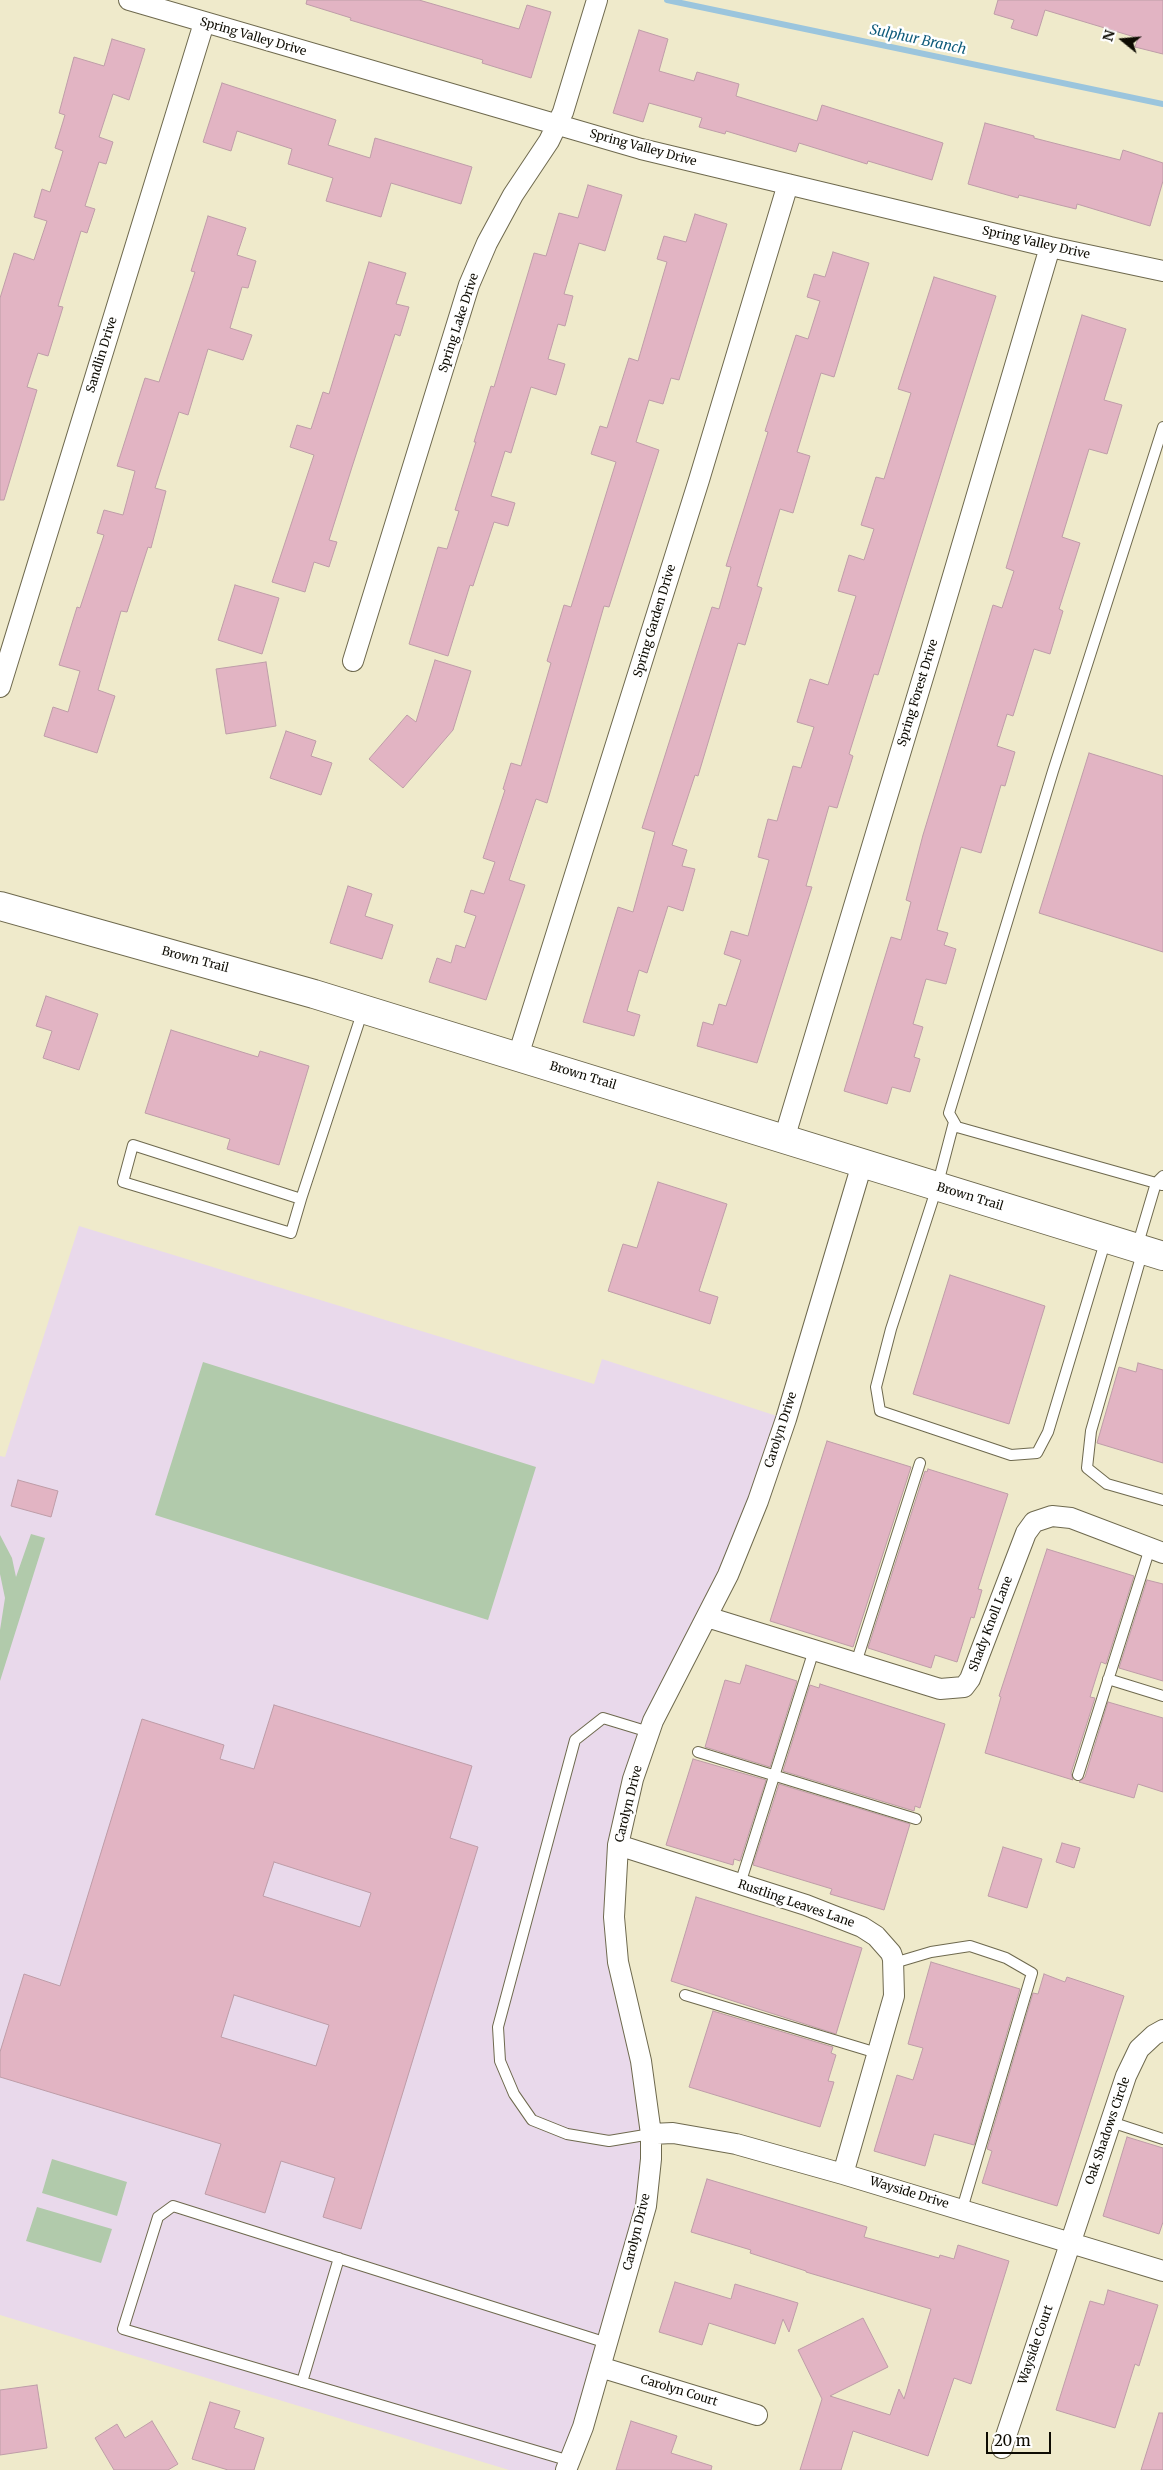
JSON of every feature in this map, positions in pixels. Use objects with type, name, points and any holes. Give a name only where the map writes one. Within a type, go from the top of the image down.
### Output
[{"type":"street","name":"Spring Valley Drive","points":[[129,0],[641,149],[1050,247],[1163,272]]},
{"type":"street","name":"Spring Lake Drive","points":[[353,661],[469,285],[513,195],[549,141],[563,112],[597,0]]},
{"type":"street","name":"Sandlin Drive","points":[[0,687],[204,23]]},
{"type":"street","name":"Spring Garden Drive","points":[[518,1056],[699,480],[788,184]]},
{"type":"street","name":"Spring Forest Drive","points":[[784,1138],[1050,247]]},
{"type":"street","name":"Brown Trail","points":[[0,906],[194,959],[363,1009],[1148,1251]]},
{"type":"street","name":"Carolyn Drive","points":[[568,2466],[583,2427],[646,2206],[651,2159],[651,2134],[641,2062],[618,1962],[614,1917],[618,1845],[633,1779],[649,1732],[728,1575],[758,1501],[786,1418],[862,1164]]},
{"type":"street","name":"Shady Knoll Lane","points":[[707,1617],[940,1689],[964,1687],[970,1679],[1026,1533],[1034,1522],[1052,1516],[1071,1518],[1157,1550]]},
{"type":"street","name":"Rustling Leaves Lane","points":[[618,1845],[806,1905],[862,1927],[876,1936],[891,1953],[894,1963]]},
{"type":"street","points":[[843,2174],[894,1996],[894,1963]]},
{"type":"street","name":"Oak Shadows Circle","points":[[1071,2242],[1126,2076],[1140,2049],[1154,2035],[1163,2030]]},
{"type":"street","name":"Wayside Drive","points":[[651,2134],[673,2133],[736,2144],[962,2209],[1163,2271]]},
{"type":"street","name":"Wayside Court","points":[[1002,2448],[1071,2242]]},
{"type":"street","name":"Carolyn Court","points":[[600,2368],[757,2415]]},
{"type":"lane","points":[[1163,427],[1052,772],[949,1113],[957,1127],[1160,1182],[1148,1251],[1091,1431],[1087,1468],[1107,1484],[1163,1500]]},
{"type":"lane","points":[[301,1199],[134,1145],[123,1182],[291,1233],[363,1009]]},
{"type":"lane","points":[[954,1122],[937,1187],[891,1329],[876,1387],[880,1411],[1011,1455],[1037,1453],[1048,1432],[1106,1238]]},
{"type":"lane","points":[[856,1663],[920,1463]]},
{"type":"lane","points":[[1078,1776],[1108,1679],[1157,1550]]},
{"type":"lane","points":[[740,1884],[814,1650]]},
{"type":"lane","points":[[1108,1679],[1163,1696]]},
{"type":"lane","points":[[649,1732],[603,1718],[575,1740],[498,2027],[500,2061],[514,2094],[532,2120],[567,2134],[608,2141],[651,2134]]},
{"type":"lane","points":[[698,1752],[916,1819]]},
{"type":"lane","points":[[894,1963],[932,1952],[970,1946],[1006,1958],[1032,1973],[962,2209]]},
{"type":"lane","points":[[685,1995],[877,2053]]},
{"type":"lane","points":[[1111,2122],[1163,2139]]},
{"type":"lane","points":[[568,2466],[302,2382],[123,2329],[158,2217],[173,2206],[607,2343]]},
{"type":"lane","points":[[302,2382],[339,2258]]},
{"type":"shaded area","points":[[79,1226],[594,1384],[602,1359],[786,1419],[653,1721],[614,1917],[651,2159],[566,2470],[509,2470],[0,2315],[0,1456],[5,1457]]},
{"type":"green space","points":[[203,1362],[536,1467],[488,1620],[155,1515]]},
{"type":"green space","points":[[31,1534],[45,1538],[0,1681],[0,1630],[5,1598],[0,1574],[0,1535],[12,1558],[16,1577]]},
{"type":"green space","points":[[52,2159],[127,2182],[117,2216],[42,2193]]},
{"type":"green space","points":[[37,2207],[112,2229],[101,2263],[26,2241]]},
{"type":"building","points":[[307,0],[419,0],[519,29],[527,5],[551,12],[531,78],[482,63],[483,60],[350,20],[351,18],[306,4]]},
{"type":"building","points":[[998,0],[1163,0],[1163,54],[1135,47],[1138,38],[1045,10],[1037,36],[1011,28],[1014,20],[994,14]]},
{"type":"building","points":[[639,30],[668,39],[659,71],[694,81],[697,72],[739,84],[736,96],[817,121],[822,105],[943,143],[932,180],[868,161],[867,164],[799,143],[796,152],[726,131],[725,134],[699,127],[702,118],[649,103],[643,122],[613,113]]},
{"type":"building","points":[[112,39],[145,49],[129,100],[113,94],[99,137],[113,142],[106,164],[99,162],[85,206],[95,209],[87,233],[81,231],[58,306],[63,307],[48,356],[38,353],[27,387],[37,390],[4,500],[0,500],[0,298],[14,253],[34,260],[47,221],[34,217],[42,189],[50,192],[63,151],[55,148],[65,115],[59,113],[74,57],[104,66]]},
{"type":"building","points":[[222,83],[336,120],[328,145],[370,158],[375,138],[472,167],[461,204],[391,183],[381,217],[326,201],[333,178],[288,164],[292,149],[237,131],[231,151],[203,142]]},
{"type":"building","points":[[985,123],[1034,136],[1034,138],[1120,160],[1123,150],[1163,163],[1163,181],[1150,226],[1077,204],[1076,209],[1019,195],[1018,198],[968,184]]},
{"type":"building","points":[[588,185],[622,195],[605,251],[579,243],[564,294],[573,296],[565,326],[558,324],[548,359],[565,364],[556,395],[531,387],[511,453],[505,451],[491,496],[515,503],[508,526],[494,522],[473,586],[470,585],[448,656],[409,644],[438,547],[447,549],[459,511],[455,510],[476,442],[474,442],[491,386],[494,387],[534,253],[546,256],[559,213],[578,218]]},
{"type":"building","points":[[695,214],[727,224],[679,380],[671,378],[663,404],[649,400],[636,442],[659,450],[609,607],[604,606],[547,803],[536,799],[509,880],[525,885],[486,1000],[429,982],[437,958],[451,963],[456,945],[465,948],[476,916],[464,912],[471,890],[484,894],[495,862],[483,858],[505,790],[503,789],[511,763],[521,766],[551,663],[547,661],[564,605],[571,607],[616,462],[591,454],[600,426],[607,428],[629,358],[638,361],[667,262],[657,259],[664,236],[686,242]]},
{"type":"building","points":[[208,216],[246,228],[237,255],[256,261],[248,288],[242,287],[230,328],[252,335],[243,360],[208,349],[188,415],[179,412],[155,488],[166,491],[151,548],[148,547],[127,612],[121,611],[98,690],[115,696],[97,753],[44,736],[53,707],[68,712],[80,671],[59,665],[77,607],[80,608],[104,535],[97,533],[104,510],[123,515],[135,471],[117,466],[145,378],[159,382],[195,272],[191,271]]},
{"type":"building","points":[[833,252],[869,263],[834,377],[821,373],[797,452],[810,456],[793,513],[780,509],[757,586],[762,588],[745,645],[738,643],[698,776],[695,775],[672,845],[687,850],[682,866],[695,869],[683,911],[668,906],[647,973],[639,970],[627,1011],[640,1015],[634,1036],[583,1022],[618,907],[633,912],[655,832],[642,828],[712,607],[719,609],[731,567],[726,566],[768,432],[765,431],[796,335],[808,339],[820,301],[807,297],[814,274],[825,277]]},
{"type":"building","points":[[369,262],[406,273],[396,304],[409,307],[400,336],[395,334],[329,540],[337,542],[329,567],[314,562],[305,592],[272,582],[314,455],[290,447],[297,425],[311,429],[323,392],[329,394]]},
{"type":"building","points":[[934,277],[996,296],[878,675],[874,674],[849,754],[853,756],[837,808],[829,806],[806,886],[812,887],[757,1063],[697,1046],[703,1022],[713,1025],[719,1004],[726,1006],[741,960],[724,954],[731,931],[748,936],[769,860],[758,857],[768,819],[777,821],[793,766],[801,768],[814,727],[797,722],[810,679],[828,685],[856,596],[838,591],[849,555],[864,560],[874,529],[861,525],[876,477],[884,479],[911,393],[898,389]]},
{"type":"building","points":[[1082,315],[1126,329],[1104,400],[1122,405],[1107,454],[1089,449],[1062,537],[1080,543],[1059,609],[1063,611],[1050,654],[1034,649],[1013,716],[1007,714],[997,746],[1015,752],[1005,786],[1001,785],[981,853],[961,847],[937,930],[948,933],[944,945],[956,949],[946,984],[926,979],[913,1024],[923,1027],[914,1057],[920,1059],[910,1092],[892,1087],[887,1104],[844,1091],[891,937],[901,940],[911,902],[906,900],[923,835],[993,605],[1002,608],[1014,571],[1006,568]]},
{"type":"building","points":[[235,585],[279,598],[262,654],[218,640]]},
{"type":"building","points":[[435,660],[471,671],[453,730],[403,788],[369,759],[407,715],[416,722]]},
{"type":"building","points":[[266,662],[276,726],[226,734],[216,669]]},
{"type":"building","points":[[286,731],[316,741],[311,756],[332,763],[321,795],[270,778]]},
{"type":"building","points":[[1089,753],[1163,776],[1163,952],[1039,913]]},
{"type":"building","points":[[348,886],[372,894],[365,916],[393,925],[382,959],[330,943]]},
{"type":"building","points":[[46,996],[98,1014],[79,1070],[43,1058],[52,1031],[36,1026]]},
{"type":"building","points":[[171,1030],[258,1057],[260,1051],[309,1066],[279,1165],[227,1149],[230,1139],[145,1113]]},
{"type":"building","points":[[658,1182],[727,1204],[699,1291],[718,1297],[710,1324],[608,1291],[623,1244],[637,1248]]},
{"type":"building","points":[[950,1275],[1045,1306],[1009,1424],[913,1394]]},
{"type":"building","points":[[1138,1363],[1163,1370],[1163,1463],[1097,1443],[1119,1367],[1136,1372]]},
{"type":"building","points":[[827,1441],[911,1467],[853,1647],[770,1621]]},
{"type":"building","points":[[928,1469],[1008,1494],[978,1589],[982,1590],[974,1618],[971,1617],[957,1662],[935,1655],[931,1668],[868,1648],[925,1471],[927,1472]]},
{"type":"building","points":[[18,1480],[58,1491],[51,1517],[11,1506]]},
{"type":"building","points":[[1047,1549],[1134,1576],[1106,1664],[1101,1662],[1090,1697],[1095,1698],[1071,1773],[1073,1780],[985,1753],[1001,1697],[999,1696]]},
{"type":"building","points":[[1147,1580],[1163,1584],[1163,1681],[1119,1668]]},
{"type":"building","points":[[746,1665],[797,1681],[770,1767],[705,1747],[725,1680],[740,1684]]},
{"type":"building","points":[[820,1684],[945,1724],[920,1808],[915,1806],[914,1811],[783,1771],[810,1685],[819,1688]]},
{"type":"building","points":[[1108,1702],[1163,1718],[1163,1792],[1138,1784],[1134,1798],[1079,1782],[1085,1777]]},
{"type":"building","points":[[274,1705],[472,1766],[450,1838],[478,1847],[361,2229],[323,2217],[335,2178],[281,2161],[265,2213],[205,2194],[221,2144],[0,2077],[0,2052],[24,1974],[60,1986],[142,1719],[224,1745],[220,1759],[254,1769]],"holes":[[[274,1862],[371,1893],[360,1927],[263,1896]],[[234,1995],[329,2025],[316,2066],[221,2037]]]},
{"type":"building","points":[[693,1759],[766,1780],[740,1861],[734,1859],[733,1865],[666,1845]]},
{"type":"building","points":[[779,1784],[910,1824],[884,1910],[830,1894],[832,1889],[753,1865]]},
{"type":"building","points":[[1062,1843],[1080,1848],[1074,1868],[1056,1862]]},
{"type":"building","points":[[1003,1847],[1042,1859],[1027,1908],[988,1896]]},
{"type":"building","points":[[696,1897],[862,1948],[836,2034],[671,1981]]},
{"type":"building","points":[[931,1962],[1020,1989],[974,2145],[934,2134],[925,2166],[874,2151],[897,2075],[913,2080],[923,2048],[908,2044]]},
{"type":"building","points":[[1044,1974],[1065,1982],[1067,1977],[1124,1996],[1057,2206],[982,2183],[992,2151],[987,2149],[1033,1993],[1038,1994]]},
{"type":"building","points":[[713,2011],[833,2047],[831,2053],[836,2055],[828,2081],[834,2082],[820,2127],[689,2087]]},
{"type":"building","points":[[1127,2137],[1163,2148],[1163,2222],[1159,2234],[1103,2216]]},
{"type":"building","points":[[707,2179],[867,2227],[864,2237],[939,2258],[940,2255],[954,2259],[958,2245],[1009,2261],[971,2384],[954,2378],[928,2456],[853,2431],[841,2470],[800,2470],[822,2399],[798,2350],[863,2318],[888,2367],[830,2396],[890,2415],[899,2389],[904,2399],[931,2309],[806,2272],[750,2253],[751,2250],[691,2232]]},
{"type":"building","points":[[675,2282],[731,2299],[735,2284],[798,2303],[789,2332],[783,2319],[775,2344],[709,2323],[702,2345],[659,2332]]},
{"type":"building","points":[[1108,2290],[1158,2305],[1139,2366],[1135,2364],[1115,2428],[1056,2410],[1090,2301],[1104,2305]]},
{"type":"building","points":[[37,2385],[47,2448],[0,2455],[0,2390]]},
{"type":"building","points":[[210,2402],[240,2411],[234,2428],[264,2438],[254,2470],[228,2470],[192,2459]]},
{"type":"building","points":[[1159,2413],[1163,2413],[1163,2470],[1141,2470]]},
{"type":"building","points":[[152,2421],[178,2464],[168,2470],[114,2470],[95,2438],[117,2424],[125,2438]]},
{"type":"building","points":[[631,2421],[677,2436],[671,2453],[712,2466],[711,2470],[616,2470]]},
{"type":"waterway","name":"Sulphur Branch","points":[[667,0],[1163,104]]}]
